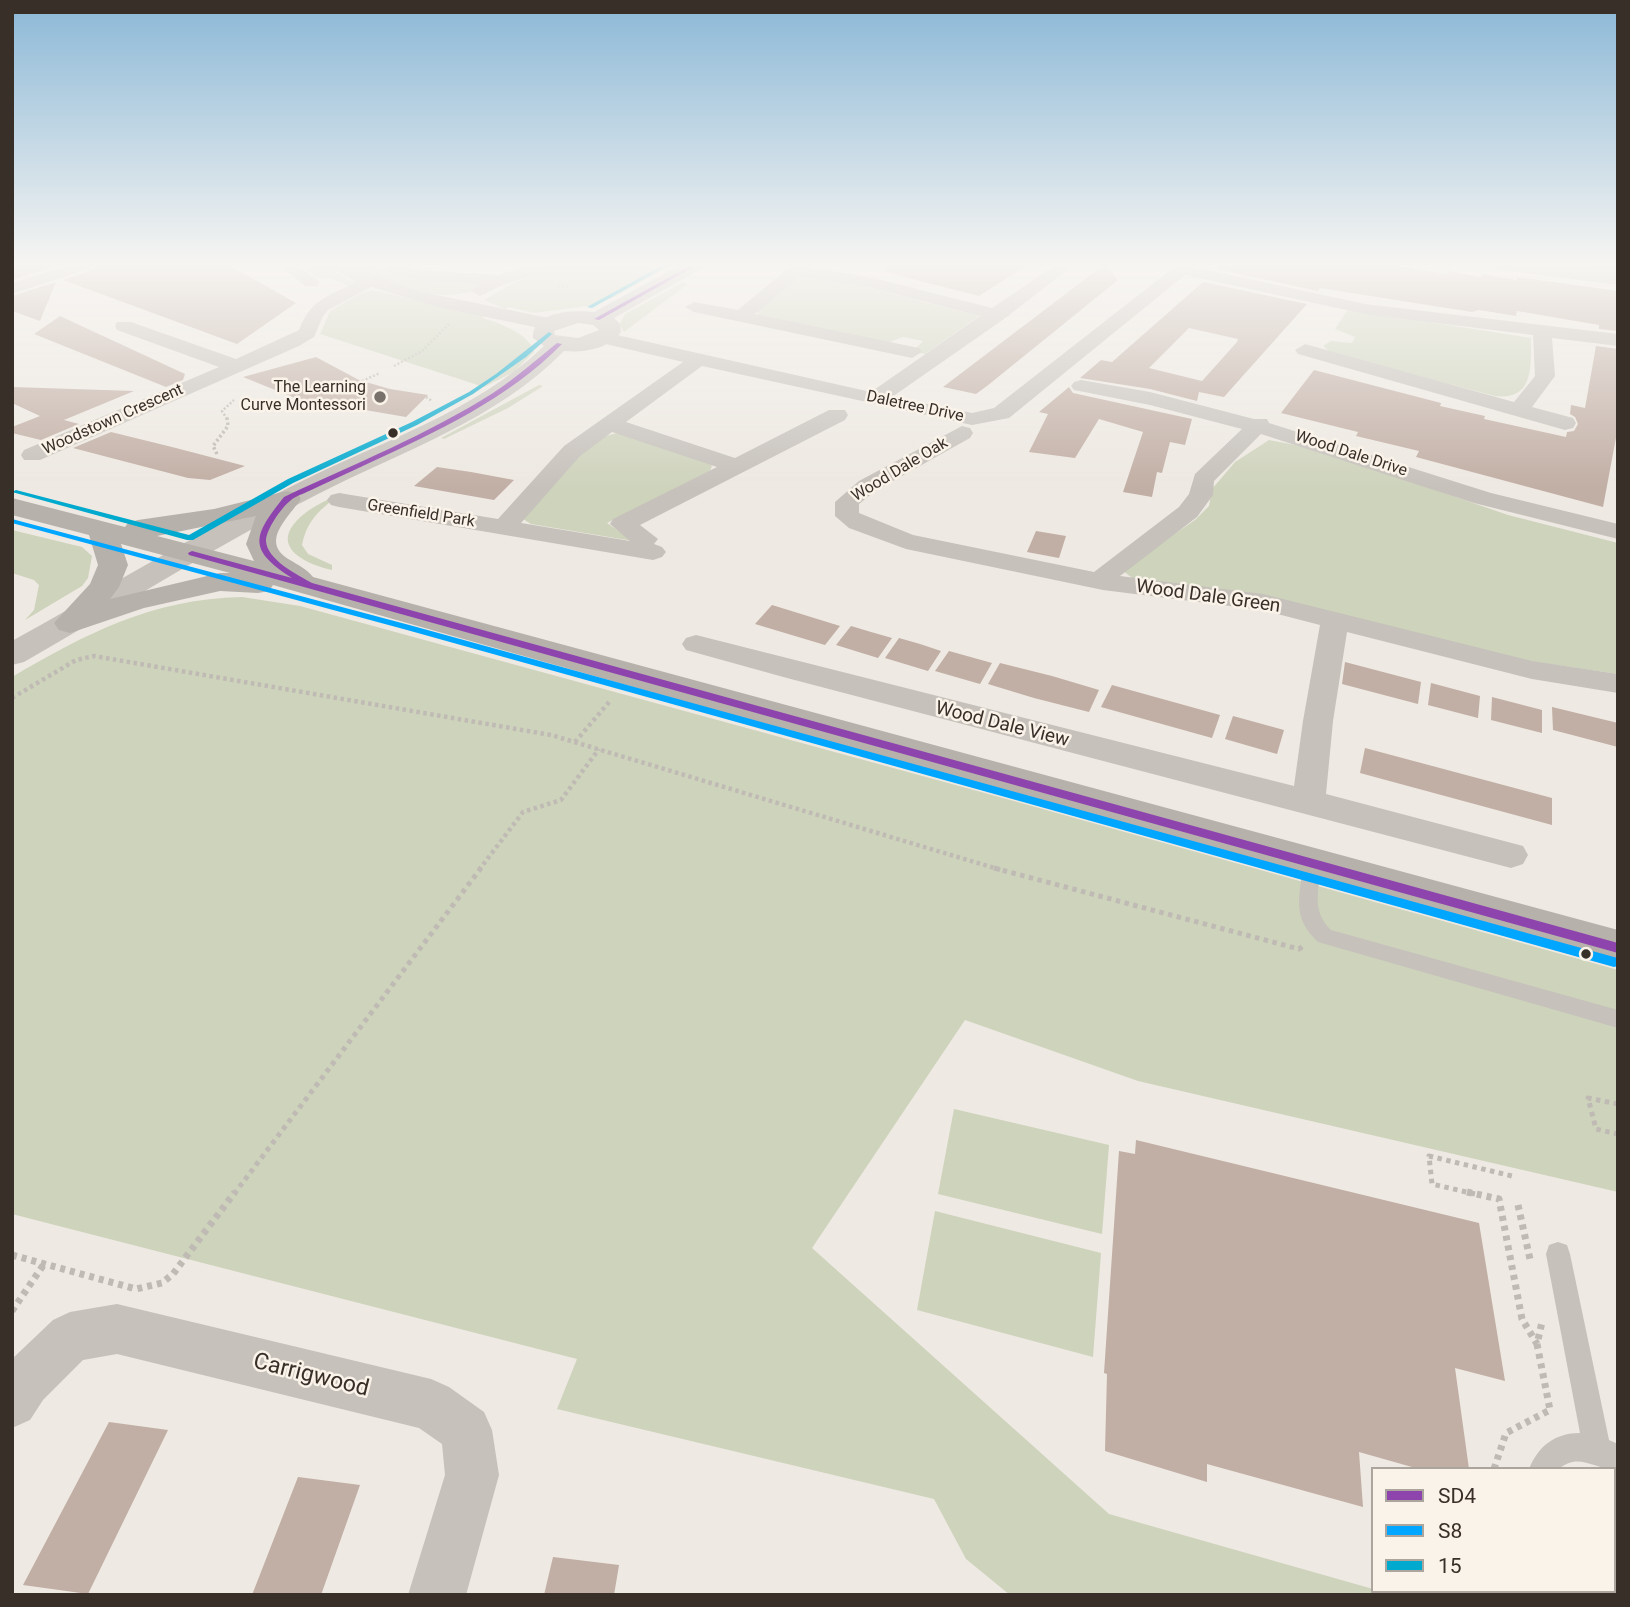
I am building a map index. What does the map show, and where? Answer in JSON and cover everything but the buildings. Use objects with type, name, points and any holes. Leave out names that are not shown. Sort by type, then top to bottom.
[{"type":"main road","points":[[101,529],[128,530],[187,524],[233,516],[287,499]]},
{"type":"main road","points":[[287,499],[268,520],[261,544],[268,560],[309,585]]},
{"type":"main road","points":[[12,506],[309,585],[1618,948]]},
{"type":"main road","points":[[70,623],[104,587],[113,565],[101,529]]},
{"type":"main road","points":[[70,623],[135,601],[220,582],[309,585]]},
{"type":"street","points":[[160,339],[236,366]]},
{"type":"street","name":"Woodstown Crescent","points":[[32,455],[297,339]]},
{"type":"street","points":[[12,655],[287,499],[482,403],[529,372],[551,339]]},
{"type":"street","points":[[567,339],[581,344],[587,339]]},
{"type":"street","name":"Daletree Drive","points":[[636,339],[699,359],[962,418],[994,416],[1092,339]]},
{"type":"street","points":[[848,339],[912,352]]},
{"type":"street","points":[[875,399],[962,339]]},
{"type":"street","points":[[1289,365],[1316,339]]},
{"type":"street","points":[[1520,409],[1545,376],[1543,339]]},
{"type":"street","points":[[1305,350],[1565,423]]},
{"type":"street","points":[[504,527],[572,451],[699,359]]},
{"type":"street","name":"Wood Dale Drive","points":[[1081,386],[1132,393],[1258,424],[1493,502],[1618,532]]},
{"type":"street","name":"Greenfield Park","points":[[339,500],[504,527],[649,546],[622,524],[837,415]]},
{"type":"street","points":[[610,424],[738,466]]},
{"type":"street","points":[[1102,582],[1105,574],[1188,512],[1201,495],[1203,479],[1258,424]]},
{"type":"street","name":"Wood Dale Oak","points":[[846,511],[847,502],[867,486],[962,433]]},
{"type":"street","name":"Wood Dale Green","points":[[846,511],[847,516],[858,523],[906,541],[1102,582],[1263,602],[1532,670],[1618,684]]},
{"type":"street","points":[[1309,801],[1318,721],[1335,621]]},
{"type":"street","name":"Wood Dale View","points":[[696,644],[960,715],[1309,801],[1511,855]]},
{"type":"street","name":"Carrigwood","points":[[12,1402],[24,1381],[71,1337],[117,1329],[430,1405],[466,1430],[472,1475],[437,1595]]},
{"type":"lane","points":[[1312,864],[1308,912],[1312,924],[1322,933],[1345,943],[1618,1019]]},
{"type":"lane","points":[[1558,1254],[1575,1342],[1607,1453]]},
{"type":"lane","points":[[1545,1467],[1554,1455],[1570,1447],[1589,1445],[1607,1453]]},
{"type":"path","points":[[394,366],[422,351],[432,339]]},
{"type":"path","points":[[362,381],[380,373]]},
{"type":"path","points":[[426,397],[432,401]]},
{"type":"path","points":[[217,454],[213,446],[229,426],[227,415],[222,411],[234,400]]},
{"type":"path","points":[[12,698],[76,660],[94,656],[524,729],[599,748],[964,860],[1299,948],[1322,933]]},
{"type":"path","points":[[575,742],[610,701]]},
{"type":"path","points":[[12,1255],[136,1289],[162,1283],[173,1274],[523,812],[561,800],[599,748]]},
{"type":"path","points":[[1618,1104],[1588,1098],[1596,1129],[1618,1134]]},
{"type":"path","points":[[1495,1467],[1506,1433],[1550,1410],[1537,1344],[1522,1320],[1499,1199],[1432,1184],[1429,1156],[1512,1176]]},
{"type":"path","points":[[1518,1205],[1530,1262]]},
{"type":"path","points":[[12,1311],[44,1264]]},
{"type":"path","points":[[1537,1344],[1543,1324],[1540,1312]]},
{"type":"green space","points":[[335,339],[527,340],[534,352],[514,372],[484,387]]},
{"type":"green space","points":[[868,339],[898,339],[887,343]]},
{"type":"green space","points":[[913,339],[946,339],[925,354],[913,351],[923,341]]},
{"type":"green space","points":[[1354,339],[1531,339],[1530,370],[1524,387],[1517,393],[1495,396],[1331,353],[1323,346],[1331,341],[1352,343]]},
{"type":"green space","points":[[539,385],[543,386],[508,408],[444,439],[441,438]]},
{"type":"green space","points":[[620,433],[706,461],[712,466],[710,471],[607,523],[633,541],[531,524],[520,517],[578,453],[606,436]]},
{"type":"green space","points":[[1269,440],[1316,449],[1508,515],[1618,543],[1618,674],[1522,660],[1136,581],[1122,570],[1195,520],[1209,506],[1212,489],[1235,462]]},
{"type":"green space","points":[[342,492],[312,521],[302,545],[308,554],[332,565],[332,570],[309,563],[300,557],[288,543],[288,534],[304,514]]},
{"type":"green space","points":[[12,530],[82,547],[92,556],[88,578],[82,586],[25,620],[34,610],[39,585],[34,580],[12,573]]},
{"type":"green space","points":[[242,597],[300,606],[1014,801],[1618,970],[1618,1192],[1138,1081],[965,1020],[812,1248],[1109,1514],[1371,1588],[1371,1593],[1393,1595],[1010,1595],[966,1559],[934,1499],[557,1409],[577,1359],[12,1214],[12,677],[67,646],[121,621],[179,604]]},
{"type":"green space","points":[[954,1109],[1109,1145],[1102,1234],[938,1194]]},
{"type":"green space","points":[[935,1211],[1101,1253],[1093,1357],[917,1310]]},
{"type":"transit line","name":"15","points":[[16,492],[190,538],[291,481],[443,409],[498,376],[543,339]]},
{"type":"transit line","name":"SD4","points":[[559,344],[529,370],[464,413],[287,499],[265,529],[262,540],[264,550],[280,566],[309,585],[1618,948]]},
{"type":"transit line","name":"S8","points":[[12,521],[410,628],[1614,962]]},
{"type":"transit line","name":"SD4","points":[[192,553],[319,588]]},
{"type":"place","name":"The Learning Curve Montessori","points":[[380,397]]}]
